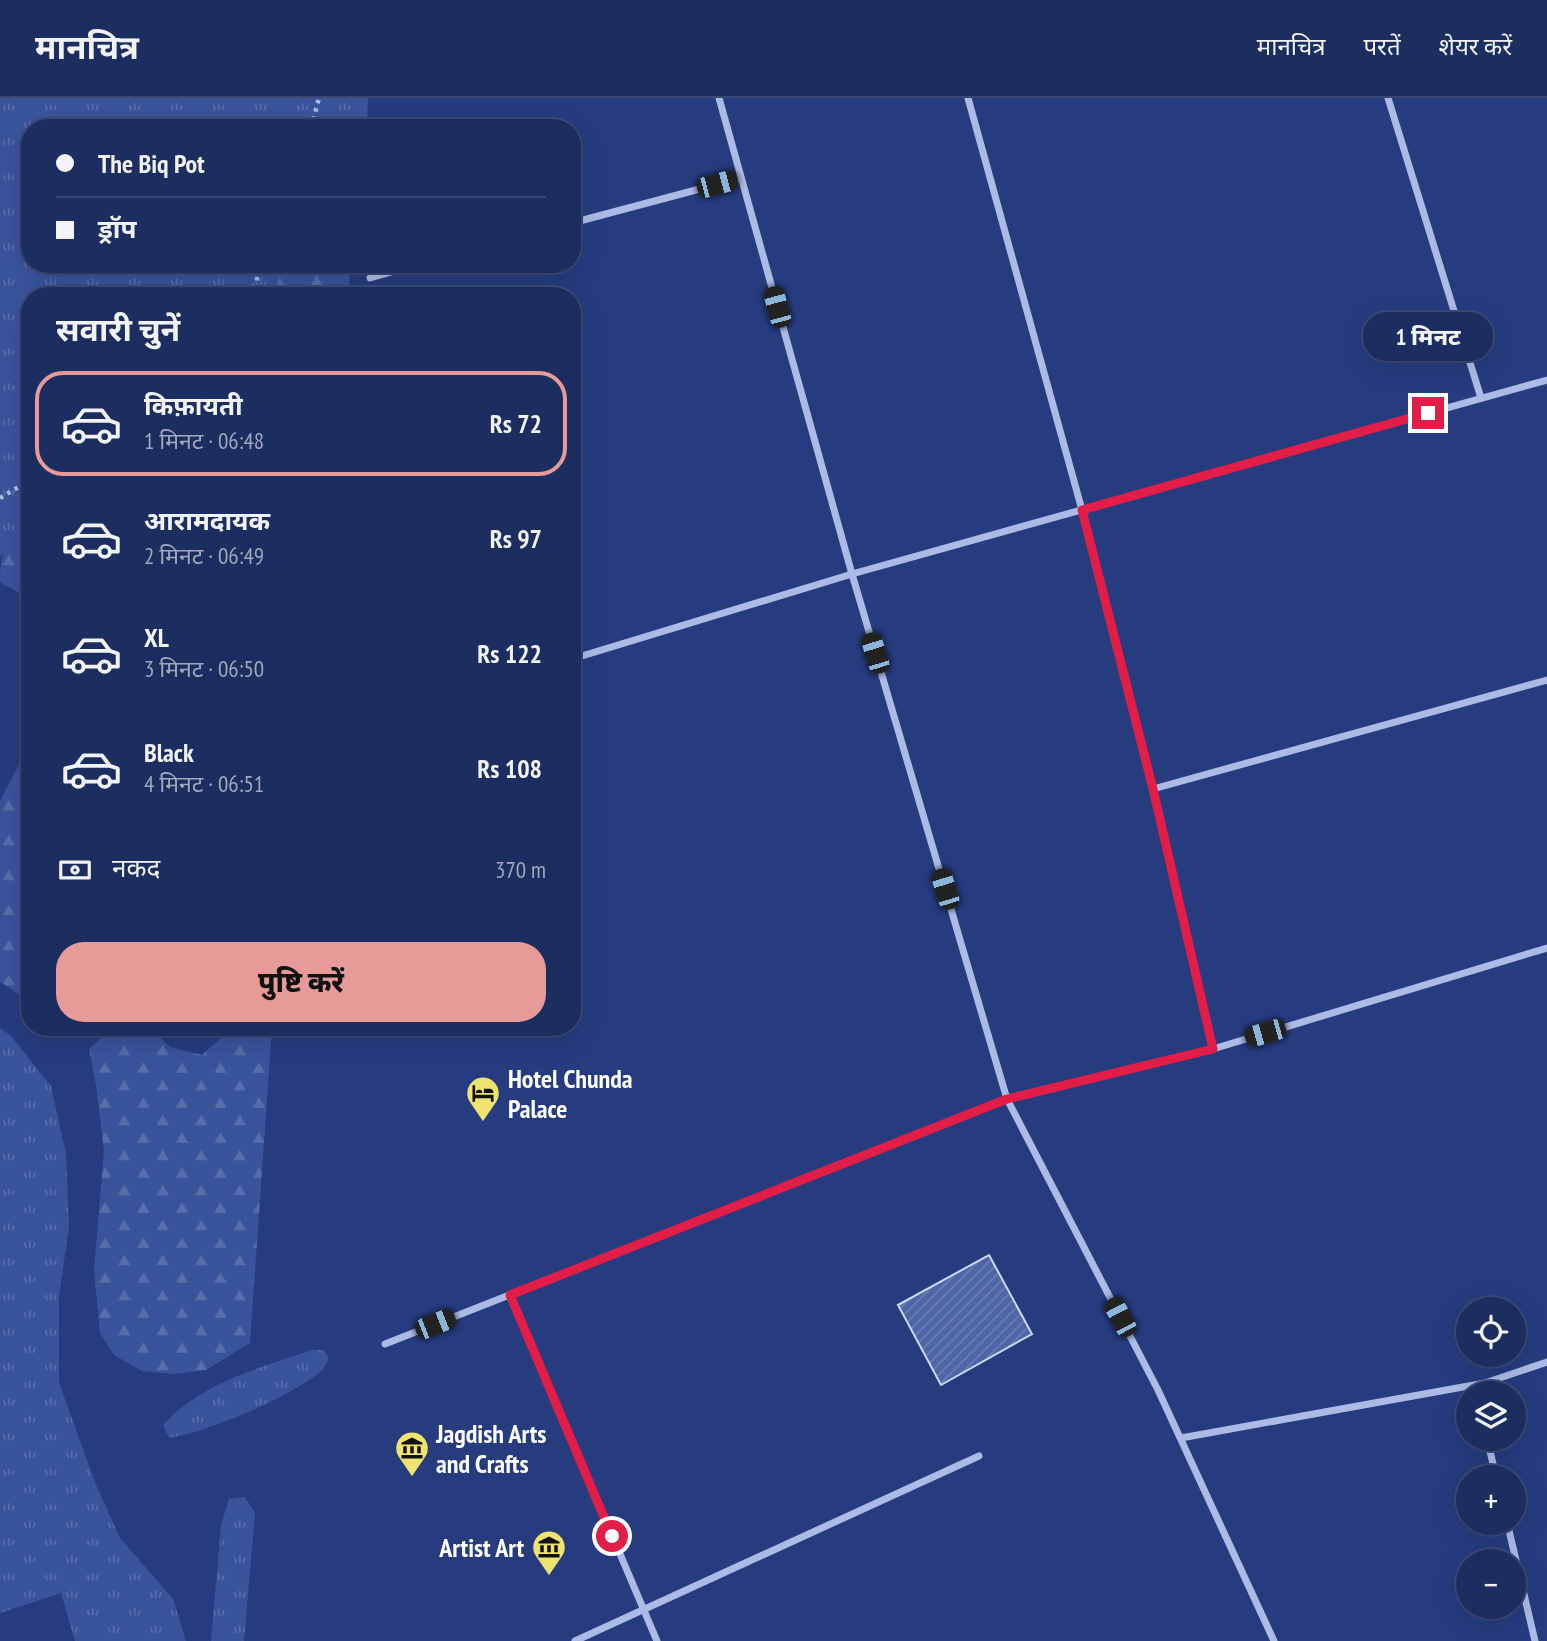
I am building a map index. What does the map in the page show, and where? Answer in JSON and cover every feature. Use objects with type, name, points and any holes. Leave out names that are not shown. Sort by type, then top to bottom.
[{"type":"street","points":[[719,98],[852,574],[1007,1099],[1158,1390],[1274,1641]]},
{"type":"street","points":[[968,98],[1082,510],[1153,789],[1213,1049]]},
{"type":"street","points":[[1388,98],[1481,398]]},
{"type":"street","points":[[581,221],[741,178]]},
{"type":"street","points":[[370,278],[388,273]]},
{"type":"street","points":[[581,656],[852,574],[1547,380]]},
{"type":"street","points":[[1153,789],[1547,680]]},
{"type":"street","points":[[385,1344],[1007,1099],[1213,1049],[1547,948]]},
{"type":"street","points":[[510,1295],[657,1641]]},
{"type":"street","points":[[1496,1381],[1547,1362]]},
{"type":"street","points":[[1181,1438],[1456,1392]]},
{"type":"street","points":[[575,1641],[979,1456]]},
{"type":"street","points":[[1510,1535],[1535,1641]]},
{"type":"path","points":[[313,119],[318,98]]},
{"type":"path","points":[[0,498],[21,485]]},
{"type":"green space","points":[[0,98],[368,98],[367,119],[21,119],[21,273],[281,273],[276,287],[21,287],[21,531],[0,557]]},
{"type":"green space","points":[[281,273],[350,273],[349,287],[276,287]]},
{"type":"green space","points":[[21,532],[21,594],[0,582],[3,555],[14,537]]},
{"type":"green space","points":[[21,761],[21,995],[0,982],[0,801]]},
{"type":"green space","points":[[0,1028],[11,1036],[51,1086],[66,1154],[69,1226],[59,1297],[59,1383],[96,1485],[120,1538],[173,1599],[186,1641],[75,1641],[61,1593],[0,1613]]},
{"type":"green space","points":[[103,1036],[158,1036],[170,1047],[202,1055],[223,1036],[271,1036],[250,1343],[206,1370],[174,1374],[142,1371],[114,1355],[100,1333],[94,1270],[104,1151],[89,1049]]},
{"type":"green space","points":[[312,1350],[323,1350],[329,1358],[322,1370],[306,1382],[226,1421],[169,1438],[163,1425],[195,1398],[232,1378]]},
{"type":"green space","points":[[245,1497],[255,1513],[244,1641],[211,1641],[221,1525],[229,1499]]},
{"type":"building","points":[[989,1255],[1032,1334],[941,1385],[898,1305]]},
{"type":"place","name":"Hotel Chunda Palace","points":[[483,1123]]},
{"type":"place","name":"Jagdish Arts and Crafts","points":[[412,1478]]},
{"type":"place","name":"Artist Art","points":[[549,1577]]},
{"type":"route","points":[[612,1536],[510,1295],[1007,1099],[1213,1049],[1153,789],[1082,510],[1428,413]]}]
